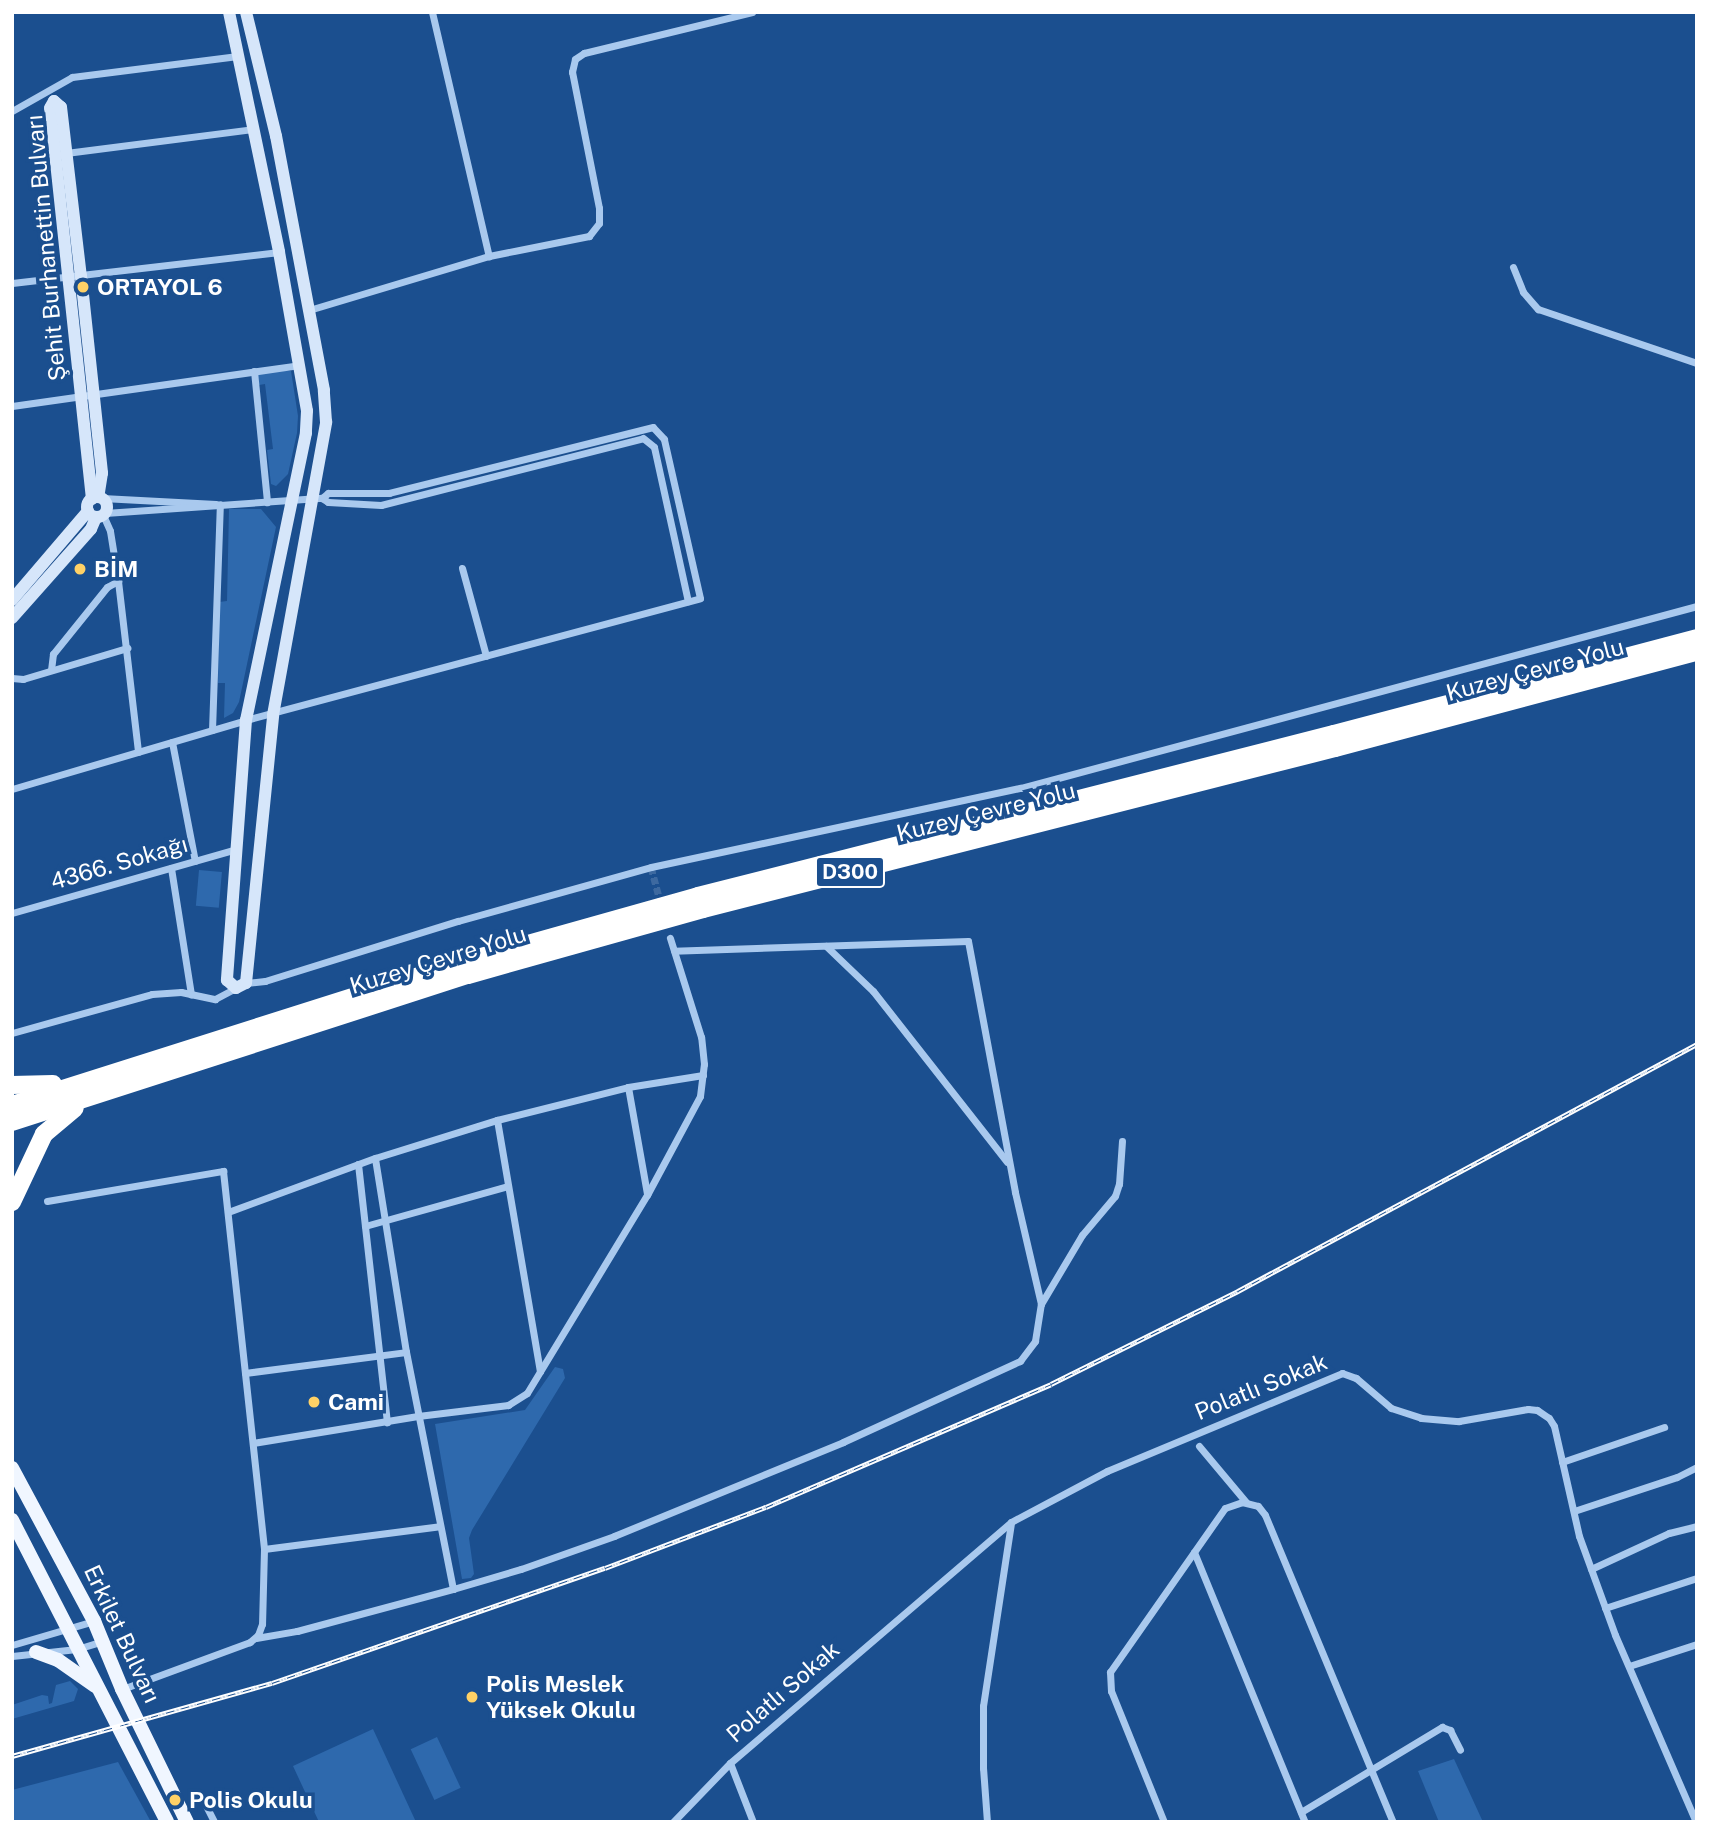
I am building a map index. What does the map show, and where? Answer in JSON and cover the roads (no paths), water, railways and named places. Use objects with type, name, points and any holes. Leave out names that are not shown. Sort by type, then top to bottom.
[{"type":"highway","name":"Kuzey Çevre Yolu","points":[[12,1105],[467,961],[698,896],[1334,734],[1697,638]]},
{"type":"highway","name":"Kuzey Çevre Yolu","points":[[12,1122],[468,975],[703,909],[1335,748],[1697,652]]},
{"type":"highway","points":[[12,1085],[34,1087],[111,1073]]},
{"type":"highway","points":[[12,1202],[44,1134],[57,1121],[92,1097]]},
{"type":"main road","name":"Erkilet Bulvarı","points":[[12,1468],[94,1621],[122,1689],[187,1822]]},
{"type":"main road","name":"Erkilet Bulvarı","points":[[12,1520],[167,1822]]},
{"type":"main road","points":[[36,1652],[58,1660],[97,1687]]},
{"type":"street","points":[[229,12],[279,252],[307,411],[306,433],[246,720],[226,981],[241,986]]},
{"type":"street","points":[[241,986],[273,715],[317,499],[326,432],[326,412],[309,310],[276,136],[246,12]]},
{"type":"street","points":[[432,12],[489,256]]},
{"type":"street","points":[[309,310],[489,256],[589,236],[597,227],[599,208],[572,72],[578,57],[752,12]]},
{"type":"street","points":[[12,111],[72,77],[238,57]]},
{"type":"street","points":[[50,88],[54,101]]},
{"type":"street","name":"Şehit Burhanettin Bulvarı","points":[[75,277],[50,108],[54,101],[61,107],[87,394],[102,474],[98,507]]},
{"type":"street","points":[[66,153],[254,129]]},
{"type":"street","points":[[12,283],[279,252]]},
{"type":"street","points":[[1513,267],[1523,292],[1538,309],[1697,363]]},
{"type":"street","points":[[12,406],[299,365]]},
{"type":"street","points":[[254,371],[267,502]]},
{"type":"street","points":[[12,789],[246,720],[273,715],[700,598],[664,439],[656,429],[644,427],[389,493],[328,493],[317,499]]},
{"type":"street","points":[[656,429],[650,440],[688,601]]},
{"type":"street","points":[[12,600],[98,507],[317,499],[352,504],[390,503],[639,438],[650,440]]},
{"type":"street","points":[[98,507],[204,508],[220,504]]},
{"type":"street","points":[[212,730],[220,504]]},
{"type":"street","points":[[98,507],[110,530],[127,648],[138,752]]},
{"type":"street","points":[[12,618],[91,529],[98,507]]},
{"type":"street","points":[[462,568],[486,656]]},
{"type":"street","points":[[51,670],[54,654],[107,587],[118,581]]},
{"type":"street","points":[[12,1033],[152,994],[191,994],[215,999],[241,986],[651,867],[1009,791],[1697,606]]},
{"type":"street","points":[[12,678],[51,670],[127,648]]},
{"type":"street","points":[[172,742],[195,861]]},
{"type":"street","name":"4366. Sokağı","points":[[12,913],[237,849]]},
{"type":"street","points":[[171,868],[191,994]]},
{"type":"street","points":[[253,1443],[418,1416],[513,1404],[527,1393],[647,1195],[696,1108],[703,1075],[701,1037],[670,938]]},
{"type":"street","points":[[674,951],[968,942],[1009,1164],[1041,1304]]},
{"type":"street","points":[[825,945],[873,991],[1009,1164]]},
{"type":"street","points":[[228,1212],[374,1158],[497,1121],[628,1087],[703,1075]]},
{"type":"street","points":[[628,1087],[647,1195]]},
{"type":"street","points":[[497,1121],[540,1371]]},
{"type":"street","points":[[122,1689],[256,1638],[297,1631],[549,1560],[854,1437],[1025,1357],[1033,1347],[1041,1304],[1082,1235],[1115,1196],[1119,1184],[1122,1141]]},
{"type":"street","points":[[374,1158],[406,1352],[453,1589]]},
{"type":"street","points":[[358,1164],[387,1422]]},
{"type":"street","points":[[47,1201],[223,1171],[264,1549],[262,1624],[256,1638]]},
{"type":"street","points":[[365,1226],[509,1186]]},
{"type":"street","points":[[245,1373],[406,1352]]},
{"type":"street","name":"Polatlı Sokak","points":[[673,1822],[730,1763],[1011,1522],[1107,1471],[1342,1374],[1356,1378],[1391,1408],[1421,1418],[1459,1420],[1537,1410],[1552,1422],[1574,1511],[1605,1608],[1696,1822]]},
{"type":"street","points":[[1562,1462],[1664,1427]]},
{"type":"street","points":[[1199,1446],[1246,1502],[1258,1506],[1265,1516],[1393,1822]]},
{"type":"street","points":[[1574,1511],[1677,1477],[1697,1467]]},
{"type":"street","points":[[1164,1822],[1111,1691],[1109,1678],[1125,1648],[1225,1508],[1246,1502]]},
{"type":"street","points":[[987,1822],[983,1768],[983,1706],[1011,1522]]},
{"type":"street","points":[[264,1549],[440,1526]]},
{"type":"street","points":[[1591,1569],[1669,1533],[1697,1526]]},
{"type":"street","points":[[1194,1552],[1305,1822]]},
{"type":"street","points":[[1605,1608],[1697,1578]]},
{"type":"street","points":[[12,1645],[94,1621]]},
{"type":"street","points":[[12,1656],[77,1649],[103,1642]]},
{"type":"street","points":[[1629,1666],[1697,1644]]},
{"type":"street","points":[[1301,1812],[1442,1727],[1451,1732],[1460,1750]]},
{"type":"street","points":[[730,1763],[753,1822]]},
{"type":"street","points":[[200,1794],[214,1822]]},
{"type":"tunnel","points":[[651,867],[661,904]]},
{"type":"railway","points":[[12,1756],[272,1683],[605,1568],[766,1507],[1051,1384],[1238,1291],[1697,1044]]},
{"type":"place","name":"ORTAYOL 6","points":[[83,287]]},
{"type":"place","name":"BİM","points":[[80,569]]},
{"type":"place","name":"Cami","points":[[314,1402]]},
{"type":"place","name":"Polis Meslek Yüksek Okulu","points":[[472,1697]]},
{"type":"place","name":"Polis Okulu","points":[[175,1800]]}]
